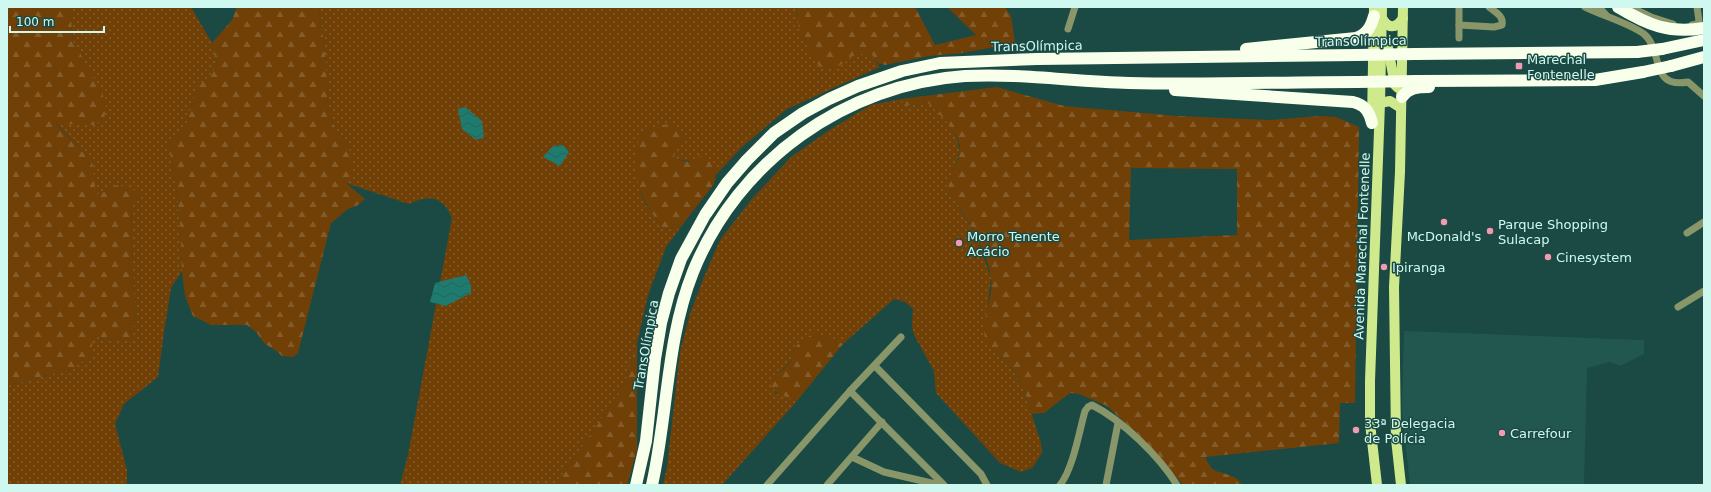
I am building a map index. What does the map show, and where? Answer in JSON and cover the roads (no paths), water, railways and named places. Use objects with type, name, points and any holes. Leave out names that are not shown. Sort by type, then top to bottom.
[{"type":"highway","points":[[1618,7],[1657,26],[1670,30],[1690,31],[1704,28]]},
{"type":"highway","points":[[1195,56],[1257,47],[1356,38],[1362,36],[1370,28],[1379,15]]},
{"type":"highway","name":"TransOlímpica","points":[[636,485],[646,441],[655,359],[661,323],[669,293],[681,259],[705,215],[727,183],[774,133],[828,99],[858,86],[902,71],[930,65],[964,61],[1135,59],[1195,56],[1637,52],[1662,49],[1704,40]]},
{"type":"highway","name":"TransOlímpica","points":[[652,485],[659,452],[674,336],[682,303],[693,271],[715,227],[756,173],[779,152],[834,114],[867,98],[904,86],[932,80],[966,76],[1002,76],[1149,84],[1357,82],[1407,92],[1555,80],[1595,80],[1672,66],[1704,57]]},
{"type":"highway","points":[[1149,84],[1164,88],[1187,91],[1353,102],[1366,108],[1372,123]]},
{"type":"main road","points":[[1401,485],[1396,439],[1394,287],[1400,176],[1407,92],[1403,7]]},
{"type":"main road","points":[[1379,15],[1387,26],[1390,27],[1397,26],[1403,18]]},
{"type":"main road","points":[[1379,15],[1386,39],[1395,85],[1407,92]]},
{"type":"main road","points":[[1378,161],[1374,149],[1372,123],[1379,15]]},
{"type":"main road","name":"Avenida Marechal Fontenelle","points":[[1377,485],[1370,429],[1370,395],[1380,103],[1379,15]]},
{"type":"main road","points":[[1380,103],[1390,101],[1407,92]]},
{"type":"street","points":[[1068,29],[1075,7]]},
{"type":"street","points":[[1459,7],[1459,38]]},
{"type":"street","points":[[1459,25],[1494,27],[1502,25],[1502,19],[1500,16],[1489,7]]},
{"type":"street","points":[[1585,7],[1640,32],[1648,39],[1653,47],[1659,70],[1667,79],[1674,83],[1688,82],[1704,96]]},
{"type":"street","points":[[1599,7],[1609,17]]},
{"type":"street","points":[[1630,7],[1651,17],[1676,24],[1695,25],[1699,21],[1697,7]]},
{"type":"street","points":[[1687,233],[1704,222]]},
{"type":"street","points":[[1678,307],[1704,291]]},
{"type":"street","points":[[767,485],[901,337]]},
{"type":"street","points":[[875,366],[981,474],[987,485]]},
{"type":"street","points":[[850,392],[944,485]]},
{"type":"street","points":[[1060,485],[1066,477],[1088,406],[1094,406],[1128,430],[1167,470],[1177,485]]},
{"type":"street","points":[[827,485],[882,422]]},
{"type":"street","points":[[1106,485],[1118,423]]},
{"type":"street","points":[[852,457],[884,472],[940,485]]},
{"type":"water","points":[[465,107],[482,121],[484,137],[476,140],[462,129],[458,109]]},
{"type":"water","points":[[563,145],[569,152],[560,166],[543,157],[553,146]]},
{"type":"water","points":[[466,275],[471,285],[471,293],[446,306],[430,302],[435,283]]},
{"type":"place","name":"Marechal Fontenelle","points":[[1519,66]]},
{"type":"place","name":"McDonald's","points":[[1444,222]]},
{"type":"place","name":"Parque Shopping Sulacap","points":[[1490,231]]},
{"type":"place","name":"Morro Tenente Acácio","points":[[959,243]]},
{"type":"place","name":"Cinesystem","points":[[1548,257]]},
{"type":"place","name":"Ipiranga","points":[[1384,267]]},
{"type":"place","name":"33ª Delegacia de Polícia","points":[[1356,430]]},
{"type":"place","name":"Carrefour","points":[[1502,433]]}]
